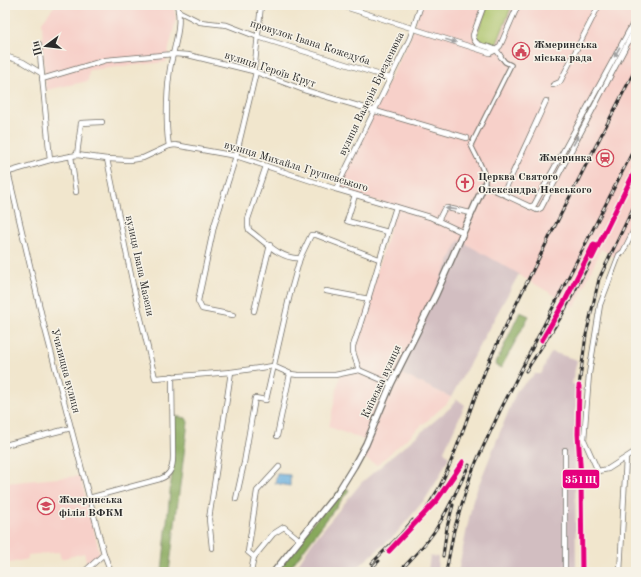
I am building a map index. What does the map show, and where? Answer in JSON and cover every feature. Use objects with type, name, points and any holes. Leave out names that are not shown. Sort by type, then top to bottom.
[{"type":"street","points":[[170,146],[167,134],[168,98],[171,64],[177,37],[177,5]]},
{"type":"street","points":[[233,315],[202,309],[198,301],[214,226],[236,156],[255,72],[261,5]]},
{"type":"street","points":[[339,5],[490,54],[500,46],[518,5]]},
{"type":"street","name":"вулиця Валерія Брезденюка","points":[[336,189],[410,38],[414,29],[420,5]]},
{"type":"street","points":[[484,5],[473,35],[474,40],[476,43],[496,50],[505,62],[511,65],[471,145],[485,176],[486,181],[484,185],[537,210],[541,208],[636,27]]},
{"type":"street","points":[[553,85],[560,82],[599,5]]},
{"type":"street","name":"провулок Івана Кожедуба","points":[[178,11],[200,22],[227,24],[258,37],[390,78]]},
{"type":"street","points":[[530,207],[534,205],[538,198],[636,18]]},
{"type":"street","points":[[39,44],[50,160]]},
{"type":"street","name":"вулиця Героїв Крут","points":[[42,80],[106,60],[174,54],[188,55],[255,72],[304,90],[467,138]]},
{"type":"street","points":[[5,56],[23,62],[41,73]]},
{"type":"street","points":[[503,194],[546,100]]},
{"type":"street","points":[[77,155],[81,123],[102,122]]},
{"type":"street","name":"вулиця Михайла Грушевського","points":[[6,173],[50,160],[77,155],[107,159],[130,160],[144,158],[170,146],[176,145],[236,156],[438,221],[462,232]]},
{"type":"street","points":[[71,156],[76,192]]},
{"type":"street","name":"вулиця Івана Мазепи","points":[[107,159],[155,378],[172,376]]},
{"type":"street","points":[[266,166],[248,219],[249,230],[281,254],[292,259],[300,258]]},
{"type":"street","name":"Училищна вулиця","points":[[6,173],[89,498],[104,554],[111,572]]},
{"type":"street","name":"Київська вулиця","points":[[274,572],[338,492],[366,444],[391,384],[436,294],[484,185]]},
{"type":"street","points":[[355,195],[347,221],[388,232]]},
{"type":"street","points":[[359,370],[353,352],[353,346],[369,299],[379,259],[396,207]]},
{"type":"street","points":[[438,221],[444,208],[471,213]]},
{"type":"street","points":[[634,233],[623,252],[619,255],[600,305],[590,368],[584,440],[598,471],[608,469],[636,451]]},
{"type":"street","points":[[236,499],[244,463],[254,398],[266,400],[290,294],[300,258],[311,235],[316,235],[379,259]]},
{"type":"street","points":[[254,311],[270,245]]},
{"type":"street","points":[[326,291],[369,299]]},
{"type":"street","points":[[89,498],[160,479],[171,472],[174,456],[172,376],[231,372],[273,366],[290,374],[330,376],[359,370],[391,384]]},
{"type":"street","points":[[212,548],[209,519],[231,372]]},
{"type":"street","points":[[277,436],[290,374]]},
{"type":"street","points":[[5,445],[71,428]]},
{"type":"street","points":[[565,450],[565,572]]},
{"type":"street","points":[[620,572],[626,458]]},
{"type":"street","points":[[254,557],[248,552],[257,491],[279,467]]},
{"type":"street","points":[[251,572],[254,557],[273,534],[284,527],[300,540]]},
{"type":"street","points":[[84,572],[104,554]]},
{"type":"shaded area","points":[[55,5],[173,5],[176,18],[166,62],[89,70],[88,81],[46,90],[42,22]]},
{"type":"shaded area","points":[[421,5],[636,5],[636,218],[616,258],[601,249],[575,307],[459,241],[397,372],[451,397],[447,403],[377,465],[360,456],[367,441],[329,427],[340,375],[359,370],[353,352],[396,207],[336,189],[410,38]]},
{"type":"shaded area","points":[[459,240],[519,274],[451,397],[397,372]]},
{"type":"shaded area","points":[[552,352],[577,360],[572,384],[577,385],[574,454],[576,572],[458,572],[473,499],[517,390],[535,374],[541,374]]},
{"type":"shaded area","points":[[457,399],[465,405],[444,451],[449,457],[426,498],[395,535],[352,572],[293,572],[311,544],[362,482],[450,408]]},
{"type":"shaded area","name":"Жмеринська філія ВФКМ","points":[[80,476],[100,554],[88,566],[84,553],[61,559],[59,552],[28,555],[28,559],[5,564],[5,483]]},
{"type":"shaded area","points":[[430,556],[438,557],[437,572],[421,572],[424,569],[428,571]]},
{"type":"green space","points":[[488,5],[503,5],[511,8],[496,46],[475,39]]},
{"type":"green space","points":[[520,312],[529,316],[501,368],[495,365]]},
{"type":"green space","points":[[173,416],[186,418],[188,422],[169,572],[162,572],[173,462]]},
{"type":"green space","points":[[343,486],[349,490],[287,572],[274,572]]},
{"type":"water","points":[[277,474],[290,475],[290,486],[275,483]]},
{"type":"railway","points":[[412,528],[439,488],[447,472],[478,388],[492,355],[544,247],[636,68]]},
{"type":"railway","points":[[446,572],[454,530],[471,474],[477,460],[500,411],[636,145]]},
{"type":"railway","points":[[579,386],[586,335],[599,279],[636,202]]},
{"type":"railway","points":[[526,371],[561,317],[592,258]]},
{"type":"railway","points":[[399,572],[422,548],[434,532],[448,508],[469,465]]},
{"type":"railway","points":[[443,556],[447,527],[453,505]]},
{"type":"railway","points":[[372,563],[413,520]]},
{"type":"railway","points":[[367,572],[379,561]]},
{"type":"transit line","name":"351Щ","points":[[592,258],[636,169]]},
{"type":"transit line","name":"351Щ","points":[[542,340],[566,299],[594,244]]},
{"type":"transit line","name":"351Щ","points":[[579,386],[578,434],[581,478],[582,572]]},
{"type":"transit line","name":"351Щ","points":[[389,551],[437,500],[463,462]]},
{"type":"place","name":"Жмеринська міська рада","points":[[521,51]]},
{"type":"place","name":"Жмеринка","points":[[605,158]]},
{"type":"place","name":"Церква Святого Олександра Невського","points":[[465,183]]},
{"type":"place","name":"Жмеринська філія ВФКМ","points":[[46,506]]}]
